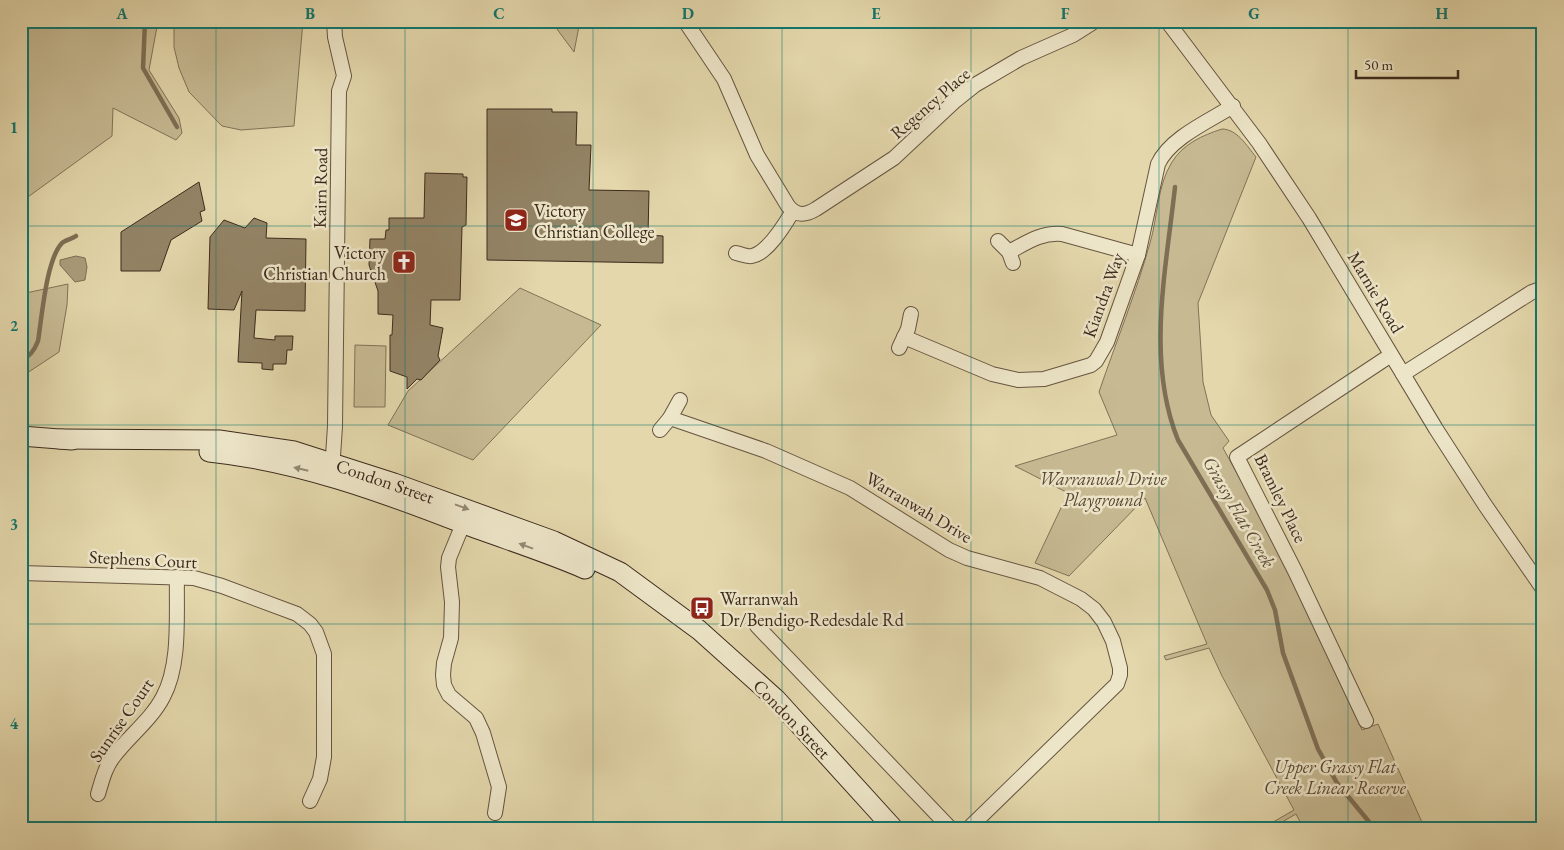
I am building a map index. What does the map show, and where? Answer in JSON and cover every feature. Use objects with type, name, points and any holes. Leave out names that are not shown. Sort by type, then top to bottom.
[{"type":"main road","name":"Condon Street","points":[[21,436],[221,453],[332,470],[394,483],[554,541],[620,572],[699,630],[776,699],[894,829]]},
{"type":"main road","name":"Condon Street","points":[[332,470],[463,524],[600,575],[682,618]]},
{"type":"street","name":"Kairn Road","points":[[332,470],[339,200],[339,91],[344,76],[335,37],[334,21]]},
{"type":"street","points":[[685,21],[724,79],[757,155],[785,202],[793,211],[780,231],[761,251],[751,257],[736,253]]},
{"type":"street","name":"Regency Place","points":[[793,211],[806,214],[816,209],[894,158],[955,101],[975,85],[1021,58],[1073,35],[1095,21]]},
{"type":"street","name":"Marnie Road","points":[[1167,21],[1233,106],[1309,218],[1391,355],[1476,491],[1543,589]]},
{"type":"street","name":"Kiandra Way","points":[[911,314],[902,343],[1006,379],[1034,381],[1091,365],[1102,353],[1138,255],[1155,177],[1163,154],[1180,138],[1233,106]]},
{"type":"street","points":[[998,241],[1011,257],[1034,239],[1052,233],[1062,234],[1138,255]]},
{"type":"street","points":[[1403,374],[1532,292],[1543,288]]},
{"type":"street","name":"Bramley Place","points":[[1366,721],[1295,571],[1237,457],[1391,355]]},
{"type":"street","points":[[660,430],[670,418],[680,400]]},
{"type":"street","name":"Warranwah Drive","points":[[670,418],[766,451],[850,488],[949,550],[967,558],[1040,578],[1081,598],[1094,609],[1104,622],[1126,676],[968,829]]},
{"type":"street","points":[[463,524],[449,558],[448,566],[452,602],[452,638],[444,663],[444,680],[449,695],[476,718],[483,733],[499,787],[495,813]]},
{"type":"street","name":"Stephens Court","points":[[21,573],[177,577],[205,581],[297,614],[310,624],[316,632],[324,654],[324,757],[320,779],[310,801]]},
{"type":"street","name":"Sunrise Court","points":[[98,794],[104,774],[114,756],[155,709],[167,689],[174,664],[177,577]]},
{"type":"street","points":[[757,626],[951,829]]},
{"type":"green space","points":[[21,21],[158,21],[149,70],[179,118],[182,133],[176,140],[113,108],[112,136],[21,202]]},
{"type":"green space","points":[[174,21],[303,21],[294,126],[241,130],[222,126],[189,92],[179,68],[174,47]]},
{"type":"green space","points":[[551,21],[580,21],[574,52]]},
{"type":"green space","name":"Upper Grassy Flat Creek Linear Reserve","points":[[1222,129],[1237,135],[1256,157],[1198,303],[1203,382],[1211,415],[1229,441],[1223,448],[1270,533],[1362,730],[1378,724],[1425,829],[1304,829],[1296,814],[1270,829],[1261,829],[1294,810],[1209,648],[1166,660],[1164,656],[1207,644],[1145,498],[1069,576],[1035,563],[1068,493],[1015,466],[1117,435],[1099,392],[1153,233],[1163,181],[1172,162],[1182,150],[1201,137]]},
{"type":"green space","points":[[68,284],[67,305],[59,352],[21,377],[21,294]]},
{"type":"green space","points":[[520,288],[601,325],[473,460],[388,425],[408,391]]},
{"type":"green space","points":[[355,345],[386,346],[385,407],[354,407]]},
{"type":"shaded area","points":[[76,256],[85,258],[87,267],[85,280],[75,282],[60,265],[60,260]]},
{"type":"building","points":[[487,109],[552,109],[552,112],[577,112],[576,145],[591,145],[589,190],[649,191],[648,235],[663,236],[663,263],[487,260]]},
{"type":"building","points":[[425,173],[463,174],[463,177],[467,177],[466,225],[462,227],[460,300],[431,300],[430,325],[443,328],[438,356],[440,360],[421,380],[417,379],[407,389],[407,377],[390,371],[390,335],[392,335],[393,315],[378,314],[378,291],[369,265],[370,239],[385,239],[386,230],[389,230],[389,218],[424,218]]},
{"type":"building","points":[[199,182],[205,210],[200,212],[202,221],[171,240],[160,271],[121,271],[121,232]]},
{"type":"building","points":[[254,218],[267,223],[266,238],[306,239],[305,311],[256,310],[254,338],[275,340],[275,336],[293,336],[292,350],[287,350],[286,364],[273,364],[273,370],[262,369],[262,363],[238,362],[242,291],[234,310],[208,309],[210,237],[224,220],[245,228]]},
{"type":"waterway","points":[[145,21],[143,68],[177,127]]},
{"type":"waterway","name":"Grassy Flat Creek","points":[[1175,187],[1161,315],[1163,379],[1168,410],[1178,440],[1267,590],[1275,610],[1283,653],[1318,749],[1337,783],[1375,829]]},
{"type":"waterway","points":[[21,361],[31,353],[38,341],[48,275],[52,262],[62,243],[76,236]]},
{"type":"place","name":"Victory Christian College","points":[[516,220]]},
{"type":"place","name":"Victory Christian Church","points":[[404,262]]},
{"type":"place","name":"Warranwah Dr/Bendigo-Redesdale Rd","points":[[702,608]]},
{"type":"park label","name":"Warranwah Drive Playground","points":[[1103,488]]}]
